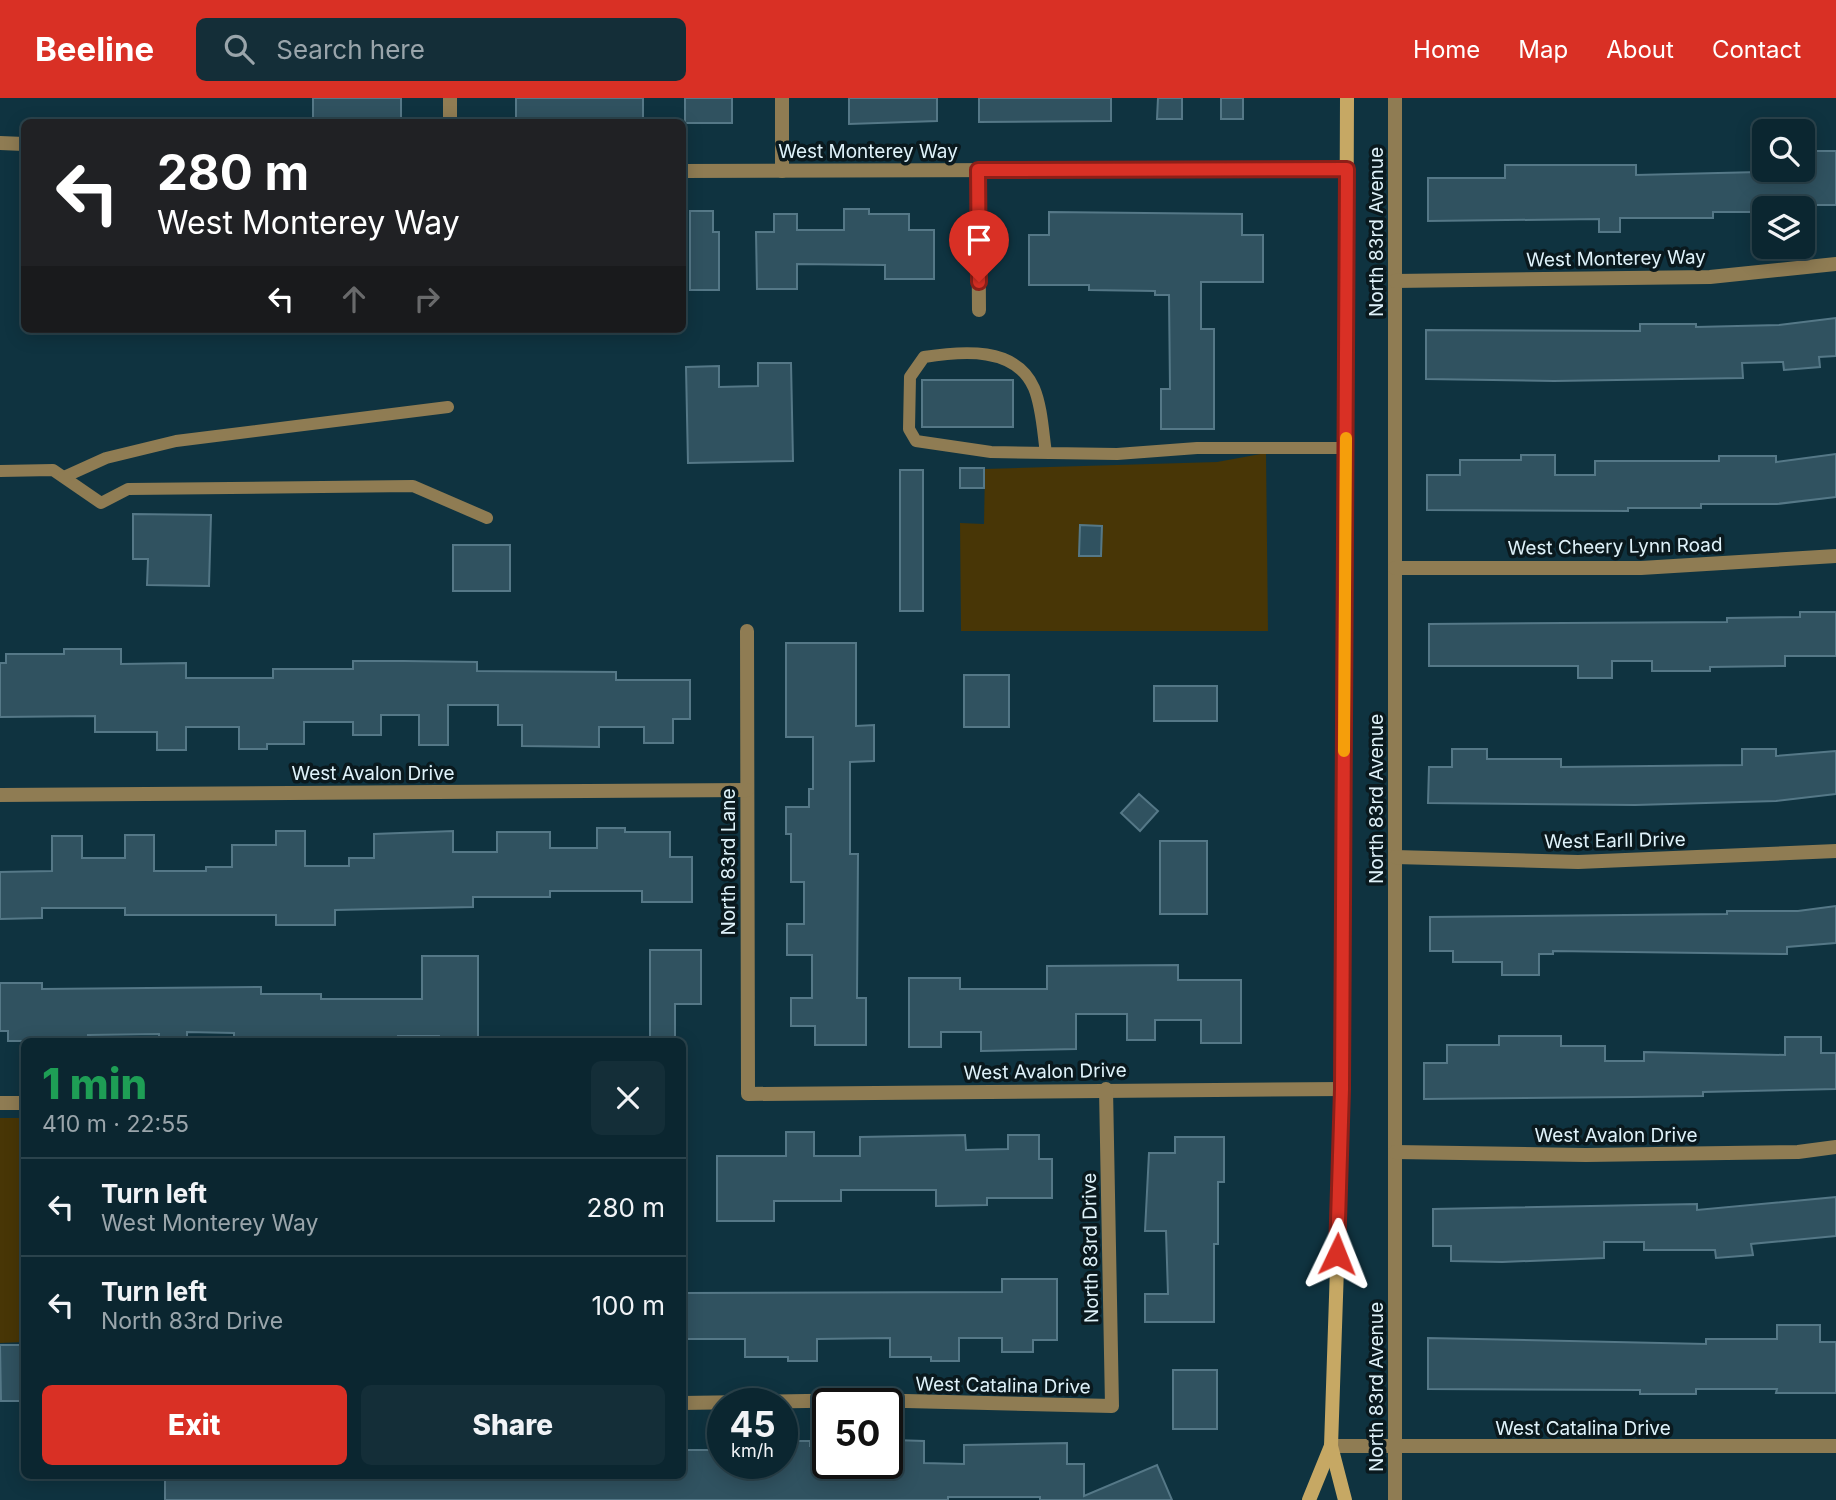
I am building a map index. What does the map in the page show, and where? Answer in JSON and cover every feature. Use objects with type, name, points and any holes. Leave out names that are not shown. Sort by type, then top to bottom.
[{"type":"main road","name":"North 83rd Avenue","points":[[1345,1500],[1331,1447],[1342,1089],[1347,98]]},
{"type":"main road","name":"North 83rd Avenue","points":[[1309,1500],[1331,1447]]},
{"type":"street","points":[[450,98],[450,119]]},
{"type":"street","points":[[782,98],[782,171]]},
{"type":"street","name":"North 83rd Avenue","points":[[1395,98],[1395,1500]]},
{"type":"street","points":[[0,143],[21,144]]},
{"type":"street","name":"West Monterey Way","points":[[686,172],[1347,169]]},
{"type":"street","points":[[978,170],[979,310]]},
{"type":"street","name":"West Monterey Way","points":[[1395,281],[1710,277],[1836,264]]},
{"type":"street","name":"West Cheery Lynn Road","points":[[1395,568],[1642,568],[1836,556]]},
{"type":"street","name":"North 83rd Lane","points":[[747,631],[748,1094]]},
{"type":"street","name":"West Avalon Drive","points":[[0,795],[747,790]]},
{"type":"street","name":"West Earll Drive","points":[[1395,857],[1578,862],[1836,851]]},
{"type":"street","name":"North 83rd Drive","points":[[1106,1089],[1112,1406]]},
{"type":"street","name":"West Avalon Drive","points":[[748,1094],[1342,1089]]},
{"type":"street","points":[[0,1103],[21,1103]]},
{"type":"street","name":"West Avalon Drive","points":[[1395,1152],[1586,1155],[1798,1152],[1836,1147]]},
{"type":"street","name":"West Catalina Drive","points":[[686,1403],[865,1401],[1112,1406]]},
{"type":"street","name":"West Catalina Drive","points":[[1331,1447],[1836,1446]]},
{"type":"lane","points":[[1046,453],[1035,389],[1020,367],[1004,357],[947,353],[923,357],[910,377],[909,429],[916,441],[991,452],[1046,453],[1346,448]]},
{"type":"lane","points":[[64,477],[106,458],[176,441],[448,407]]},
{"type":"lane","points":[[0,471],[53,470],[101,503],[128,489],[413,486],[487,518]]},
{"type":"shaded area","points":[[1266,453],[1268,631],[961,631],[960,523],[984,524],[985,469],[1217,462]]},
{"type":"shaded area","points":[[0,1118],[21,1118],[21,1342],[0,1343]]},
{"type":"building","points":[[313,98],[401,98],[401,119],[313,119]]},
{"type":"building","points":[[516,98],[643,98],[643,119],[516,119]]},
{"type":"building","points":[[685,98],[732,98],[732,123],[686,123]]},
{"type":"building","points":[[849,98],[937,98],[937,121],[849,124]]},
{"type":"building","points":[[979,98],[1111,98],[1111,121],[979,122]]},
{"type":"building","points":[[1158,98],[1182,98],[1182,119],[1157,119]]},
{"type":"building","points":[[1221,98],[1243,98],[1243,119],[1221,119]]},
{"type":"building","points":[[1815,151],[1836,151],[1836,205],[1815,205],[1815,196],[1752,196],[1752,212],[1713,212],[1713,218],[1620,218],[1620,232],[1599,232],[1599,219],[1428,221],[1428,178],[1505,178],[1505,165],[1636,165],[1636,175],[1752,172],[1752,182],[1815,182]]},
{"type":"building","points":[[844,209],[869,209],[869,214],[909,214],[909,230],[934,230],[934,279],[885,279],[885,265],[797,264],[797,289],[757,289],[756,232],[774,232],[774,214],[797,214],[797,230],[844,230]]},
{"type":"building","points":[[690,211],[713,211],[713,232],[719,232],[719,290],[690,290]]},
{"type":"building","points":[[1049,212],[1242,214],[1242,235],[1263,235],[1263,282],[1201,282],[1201,329],[1214,329],[1214,429],[1161,429],[1161,389],[1170,389],[1169,295],[1155,295],[1155,291],[1089,290],[1089,285],[1029,285],[1029,235],[1049,235]]},
{"type":"building","points":[[1836,318],[1836,356],[1819,357],[1820,367],[1784,370],[1783,362],[1742,363],[1743,378],[1554,381],[1426,379],[1426,330],[1640,331],[1640,324],[1696,324],[1696,327],[1779,325]]},
{"type":"building","points":[[758,363],[791,363],[793,461],[688,463],[686,367],[719,366],[719,387],[758,386]]},
{"type":"building","points":[[922,380],[1013,380],[1013,427],[922,427]]},
{"type":"building","points":[[1836,454],[1836,497],[1777,504],[1701,504],[1701,508],[1628,508],[1628,511],[1427,510],[1427,475],[1460,475],[1460,460],[1521,460],[1521,455],[1555,455],[1555,475],[1595,475],[1595,461],[1719,461],[1719,456],[1776,456],[1776,462]]},
{"type":"building","points":[[960,468],[984,468],[984,488],[960,488]]},
{"type":"building","points":[[900,470],[923,470],[923,611],[900,611]]},
{"type":"building","points":[[133,514],[211,515],[209,586],[147,585],[148,559],[133,559]]},
{"type":"building","points":[[1080,525],[1102,526],[1101,556],[1079,556]]},
{"type":"building","points":[[453,545],[510,545],[510,591],[453,591]]},
{"type":"building","points":[[1800,612],[1836,612],[1836,656],[1785,656],[1785,666],[1710,667],[1710,671],[1652,671],[1652,661],[1612,661],[1612,678],[1578,678],[1578,666],[1429,666],[1429,624],[1727,622],[1727,618],[1800,617]]},
{"type":"building","points":[[786,643],[856,643],[856,726],[874,725],[874,761],[850,762],[850,854],[858,854],[857,998],[866,998],[866,1045],[815,1045],[815,1026],[791,1026],[791,998],[812,998],[812,955],[787,955],[787,924],[804,924],[804,882],[791,882],[791,834],[786,834],[786,807],[809,807],[809,789],[813,789],[813,737],[786,737]]},
{"type":"building","points":[[64,649],[121,649],[121,664],[186,663],[186,678],[273,678],[273,669],[353,669],[353,661],[404,661],[477,662],[477,671],[616,672],[616,680],[690,680],[690,719],[673,719],[673,743],[644,743],[644,727],[599,727],[599,747],[522,746],[522,725],[498,725],[498,705],[448,705],[448,745],[419,745],[419,715],[381,715],[381,735],[353,735],[353,722],[304,722],[304,744],[267,744],[267,749],[239,749],[239,727],[186,727],[186,750],[157,750],[157,732],[95,732],[95,716],[0,717],[0,663],[6,663],[6,654],[64,654]]},
{"type":"building","points":[[964,675],[1009,675],[1009,727],[964,727]]},
{"type":"building","points":[[1154,686],[1217,686],[1217,721],[1154,721]]},
{"type":"building","points":[[1452,749],[1487,749],[1487,759],[1561,759],[1561,767],[1742,765],[1742,749],[1776,749],[1776,756],[1836,751],[1836,794],[1776,801],[1635,805],[1428,803],[1429,767],[1452,767]]},
{"type":"building","points":[[1139,794],[1158,811],[1140,831],[1121,813]]},
{"type":"building","points":[[597,828],[625,828],[625,832],[670,832],[670,857],[692,857],[692,902],[642,902],[642,891],[550,891],[550,897],[473,897],[473,907],[335,910],[335,925],[276,925],[276,915],[125,915],[125,908],[42,908],[42,918],[0,919],[0,872],[52,871],[52,836],[82,836],[82,858],[125,858],[125,835],[154,835],[154,871],[206,871],[206,867],[232,867],[232,845],[276,845],[276,831],[305,831],[305,866],[349,866],[349,858],[374,858],[374,834],[453,831],[453,852],[497,852],[497,832],[550,832],[550,848],[597,848]]},
{"type":"building","points":[[1160,841],[1207,841],[1207,914],[1160,914]]},
{"type":"building","points":[[1836,906],[1836,943],[1787,947],[1787,954],[1553,951],[1553,954],[1539,954],[1539,975],[1502,975],[1502,962],[1453,962],[1453,951],[1430,951],[1430,917],[1727,914],[1727,911],[1798,911]]},
{"type":"building","points":[[650,950],[701,950],[701,1004],[675,1004],[675,1038],[650,1038]]},
{"type":"building","points":[[422,956],[478,956],[478,1038],[234,1038],[234,1033],[187,1032],[187,1038],[159,1038],[159,1034],[88,1035],[88,1038],[21,1038],[21,1041],[8,1041],[8,1031],[0,1031],[0,983],[42,983],[42,989],[261,987],[261,994],[321,994],[321,999],[422,999]]},
{"type":"building","points":[[1178,965],[1178,980],[1241,980],[1241,1043],[1201,1043],[1201,1020],[1155,1020],[1155,1040],[1127,1040],[1127,1014],[1076,1014],[1076,1049],[981,1051],[981,1032],[941,1032],[941,1047],[909,1047],[909,978],[960,978],[960,989],[1047,989],[1047,966]]},
{"type":"building","points":[[1499,1036],[1561,1036],[1561,1046],[1605,1046],[1605,1061],[1644,1061],[1644,1052],[1785,1055],[1785,1037],[1821,1037],[1821,1053],[1836,1053],[1836,1089],[1703,1092],[1703,1096],[1424,1099],[1424,1063],[1447,1063],[1447,1045],[1499,1045]]},
{"type":"building","points":[[786,1132],[814,1132],[814,1156],[860,1156],[860,1137],[965,1135],[966,1150],[1008,1149],[1008,1135],[1039,1135],[1039,1159],[1052,1159],[1052,1198],[987,1198],[987,1205],[936,1206],[936,1190],[841,1190],[841,1201],[774,1201],[774,1221],[717,1221],[717,1156],[786,1156]]},
{"type":"building","points":[[1175,1137],[1224,1137],[1224,1182],[1218,1182],[1218,1244],[1214,1244],[1214,1322],[1145,1322],[1145,1294],[1168,1294],[1166,1231],[1145,1231],[1149,1153],[1175,1153]]},
{"type":"building","points":[[1836,1197],[1836,1236],[1751,1244],[1753,1255],[1716,1258],[1715,1250],[1644,1250],[1644,1242],[1604,1242],[1604,1258],[1451,1261],[1451,1246],[1433,1246],[1433,1209],[1697,1204],[1697,1210]]},
{"type":"building","points":[[1002,1279],[1057,1279],[1057,1340],[1033,1340],[1033,1352],[1002,1352],[1002,1338],[959,1338],[959,1361],[931,1361],[931,1357],[890,1357],[890,1338],[817,1339],[817,1361],[788,1361],[788,1357],[745,1357],[745,1339],[686,1339],[686,1293],[1002,1292]]},
{"type":"building","points":[[1777,1325],[1820,1325],[1820,1342],[1836,1342],[1836,1393],[1776,1393],[1777,1389],[1696,1389],[1696,1394],[1640,1394],[1640,1390],[1428,1389],[1428,1338],[1706,1344],[1706,1339],[1777,1339]]},
{"type":"building","points":[[0,1345],[21,1345],[21,1401],[1,1401]]},
{"type":"building","points":[[1173,1370],[1217,1370],[1217,1429],[1173,1429]]},
{"type":"building","points":[[903,1440],[924,1441],[924,1463],[964,1464],[964,1445],[1067,1443],[1067,1464],[1084,1464],[1084,1496],[1157,1465],[1172,1500],[948,1497],[948,1500],[165,1500],[165,1479],[686,1479],[686,1450],[707,1450],[707,1479],[798,1479],[798,1441],[810,1441],[812,1479],[903,1479]]},
{"type":"slow traffic","points":[[1344,751],[1346,438]]},
{"type":"route","points":[[979,282],[978,170],[1347,169],[1342,1089],[1337,1254]]}]
